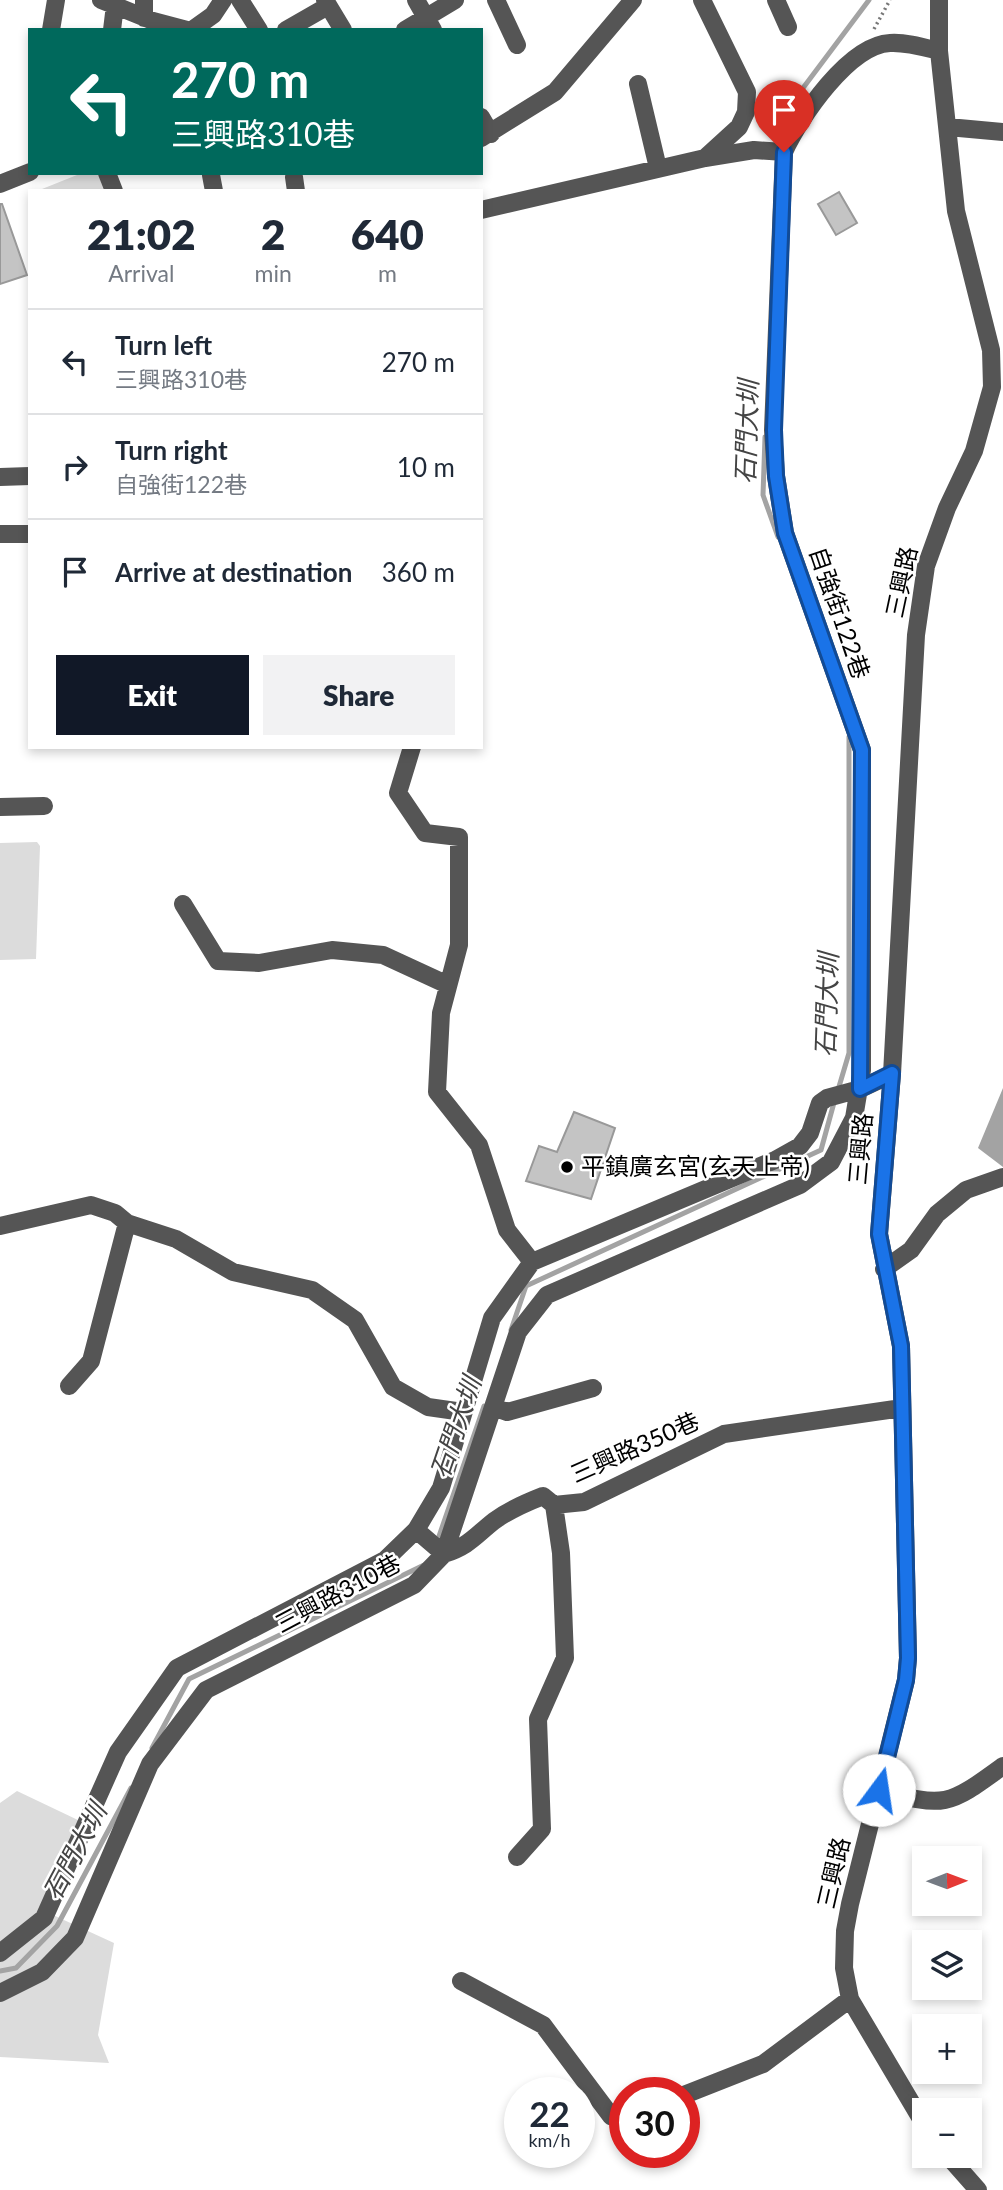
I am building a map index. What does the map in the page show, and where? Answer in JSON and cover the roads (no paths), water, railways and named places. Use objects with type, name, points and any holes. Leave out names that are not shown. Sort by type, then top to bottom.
[{"type":"street","points":[[51,28],[56,0]]},
{"type":"street","points":[[193,28],[213,15],[223,0]]},
{"type":"street","points":[[240,0],[258,28]]},
{"type":"street","points":[[416,0],[429,23]]},
{"type":"street","points":[[412,28],[429,23],[455,0]]},
{"type":"street","points":[[496,0],[517,45]]},
{"type":"street","points":[[486,136],[555,92],[633,0]]},
{"type":"street","points":[[702,0],[747,92],[746,112],[739,127],[705,158]]},
{"type":"street","points":[[776,0],[788,27]]},
{"type":"street","name":"三興路","points":[[912,2104],[850,1999],[844,1968],[845,1931],[906,1680],[908,1658],[901,1346],[879,1234],[892,1073],[916,635],[926,566],[947,508],[974,451],[992,387],[991,350],[956,211],[939,51],[939,0]]},
{"type":"street","points":[[112,28],[108,3],[184,28]]},
{"type":"street","points":[[289,28],[327,3],[342,28]]},
{"type":"street","points":[[483,210],[705,158],[754,150],[779,152],[795,126],[832,81],[863,51],[888,43],[939,51]]},
{"type":"street","points":[[638,84],[658,168]]},
{"type":"street","points":[[947,127],[1003,132]]},
{"type":"street","name":"自強街122巷","points":[[779,152],[774,430],[776,476],[785,533],[862,750],[858,1090]]},
{"type":"street","points":[[0,184],[28,172]]},
{"type":"street","points":[[0,477],[28,476]]},
{"type":"street","points":[[0,534],[28,534]]},
{"type":"street","points":[[411,749],[398,793],[425,833],[459,837],[459,945],[441,1013],[437,1092],[479,1145],[507,1230],[532,1262],[775,1160],[800,1146],[810,1133],[820,1103],[831,1097],[858,1090],[892,1073]]},
{"type":"street","points":[[0,807],[44,806]]},
{"type":"street","points":[[183,904],[218,961],[260,963],[332,950],[383,955],[448,985]]},
{"type":"street","name":"三興路310巷","points":[[0,1993],[42,1972],[75,1938],[149,1764],[206,1690],[414,1585],[442,1552],[518,1332],[547,1295],[800,1185],[831,1162],[854,1118],[858,1090]]},
{"type":"street","points":[[884,1269],[911,1250],[937,1214],[966,1190],[1003,1177]]},
{"type":"street","points":[[0,1226],[91,1205],[115,1213],[127,1223],[176,1239],[233,1272],[312,1290],[355,1320],[393,1387],[428,1407],[463,1412]]},
{"type":"street","points":[[69,1386],[91,1361],[127,1223]]},
{"type":"street","name":"三興路310巷","points":[[0,1953],[44,1918],[118,1752],[177,1668],[385,1560],[419,1533],[441,1488],[492,1318],[532,1262]]},
{"type":"street","points":[[493,1407],[507,1412],[593,1388]]},
{"type":"street","name":"三興路350巷","points":[[442,1552],[468,1546],[493,1522],[519,1505],[543,1496],[554,1505],[584,1502],[724,1434],[902,1408]]},
{"type":"street","points":[[517,1857],[542,1829],[538,1720],[565,1658],[561,1553],[554,1505]]},
{"type":"street","points":[[419,1533],[442,1552]]},
{"type":"street","points":[[879,1790],[922,1802],[957,1799],[1003,1766]]},
{"type":"street","points":[[461,1981],[543,2025],[609,2113]]},
{"type":"street","points":[[700,2089],[763,2064],[850,1999]]},
{"type":"street","points":[[958,2168],[978,2190]]},
{"type":"waterway","name":"石門大圳","points":[[778,148],[779,120],[869,0]]},
{"type":"waterway","name":"石門大圳","points":[[765,437],[763,495],[778,537]]},
{"type":"waterway","name":"石門大圳","points":[[838,1090],[849,1053],[849,737]]},
{"type":"waterway","name":"石門大圳","points":[[511,1330],[526,1286],[821,1150],[835,1099]]},
{"type":"waterway","name":"石門大圳","points":[[437,1542],[484,1406]]},
{"type":"waterway","name":"石門大圳","points":[[152,1748],[189,1679],[424,1565]]},
{"type":"waterway","name":"石門大圳","points":[[0,1971],[16,1968],[57,1926],[131,1788]]},
{"type":"place","name":"平鎮廣玄宮(玄天上帝)","points":[[567,1167]]}]
